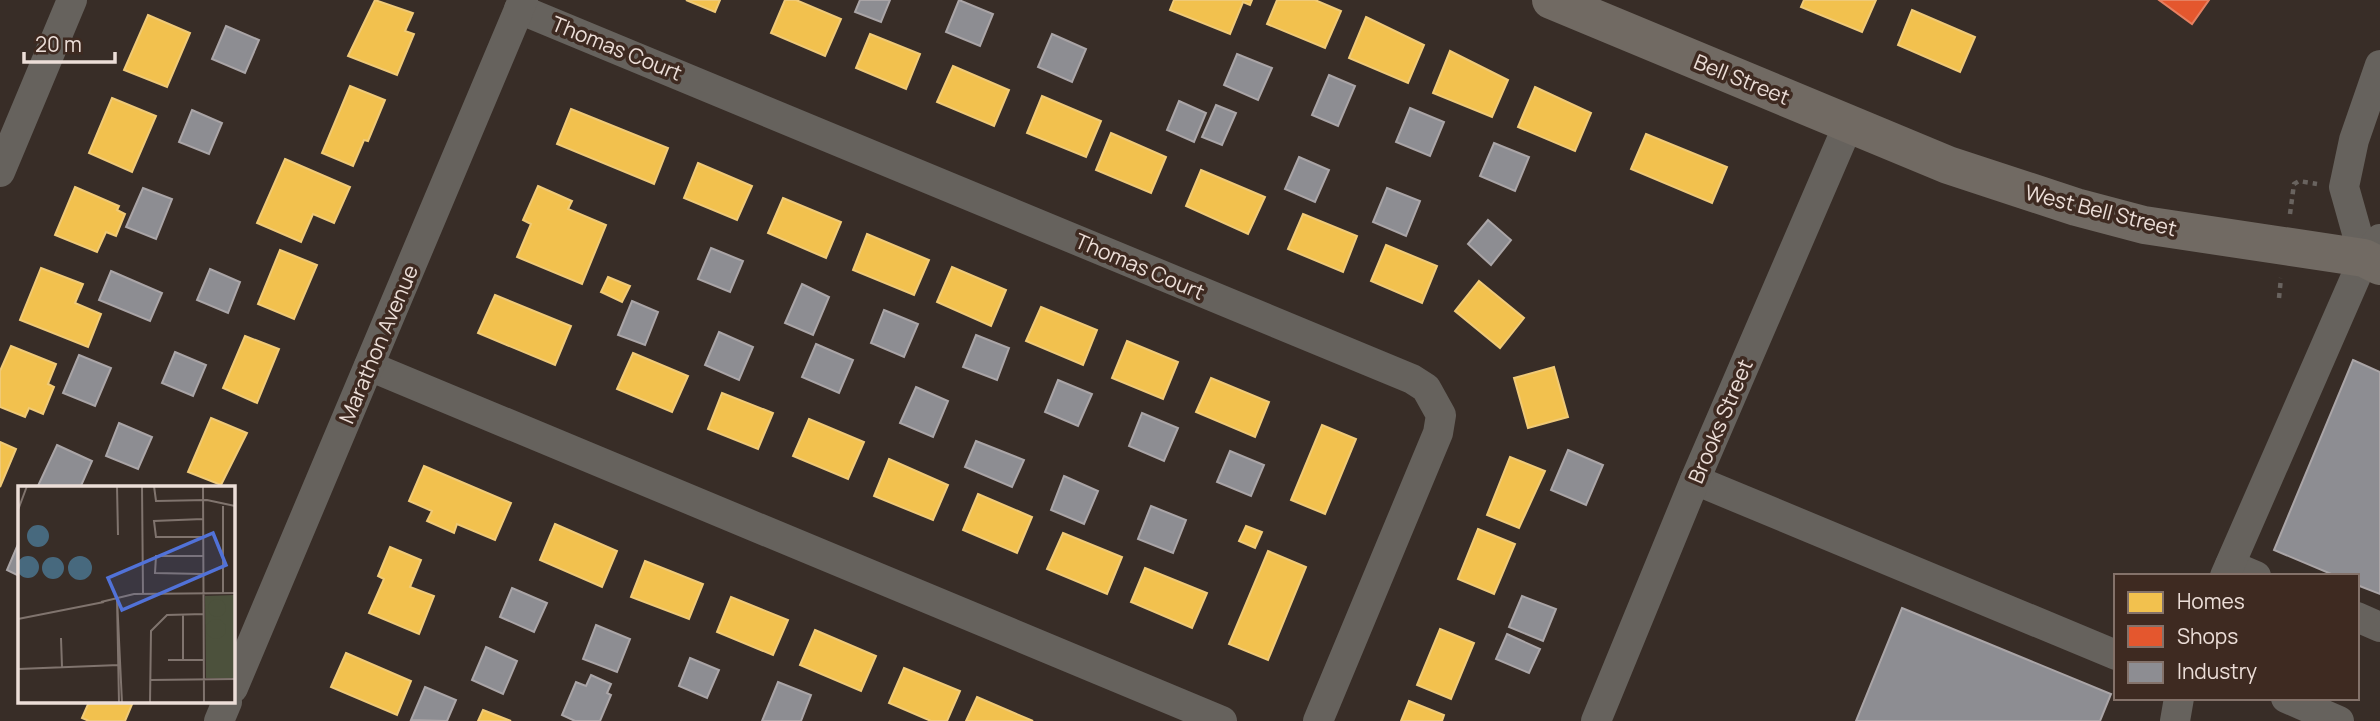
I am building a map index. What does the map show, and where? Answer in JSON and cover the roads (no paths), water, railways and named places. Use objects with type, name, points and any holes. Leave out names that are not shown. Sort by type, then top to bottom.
[{"type":"main road","name":"Bell Street","points":[[1551,0],[1849,123]]},
{"type":"main road","name":"West Bell Street","points":[[1849,123],[1948,165],[2076,207],[2132,222],[2376,254]]},
{"type":"street","points":[[0,172],[72,0]]},
{"type":"street","name":"Marathon Avenue","points":[[234,686],[521,4]]},
{"type":"street","name":"Thomas Court","points":[[521,4],[1412,379],[1426,388],[1441,415],[1438,433],[1318,721]]},
{"type":"street","points":[[2237,572],[2376,254],[2344,187],[2354,140],[2380,65]]},
{"type":"street","name":"Brooks Street","points":[[1596,721],[1695,480],[1849,123]]},
{"type":"street","points":[[369,366],[1222,721]]},
{"type":"street","points":[[1695,480],[2114,654]]},
{"type":"street","points":[[2359,618],[2380,626]]},
{"type":"street","points":[[2175,721],[2179,700]]},
{"type":"street","points":[[2291,700],[2339,721]]},
{"type":"street","points":[[219,721],[226,704]]}]
